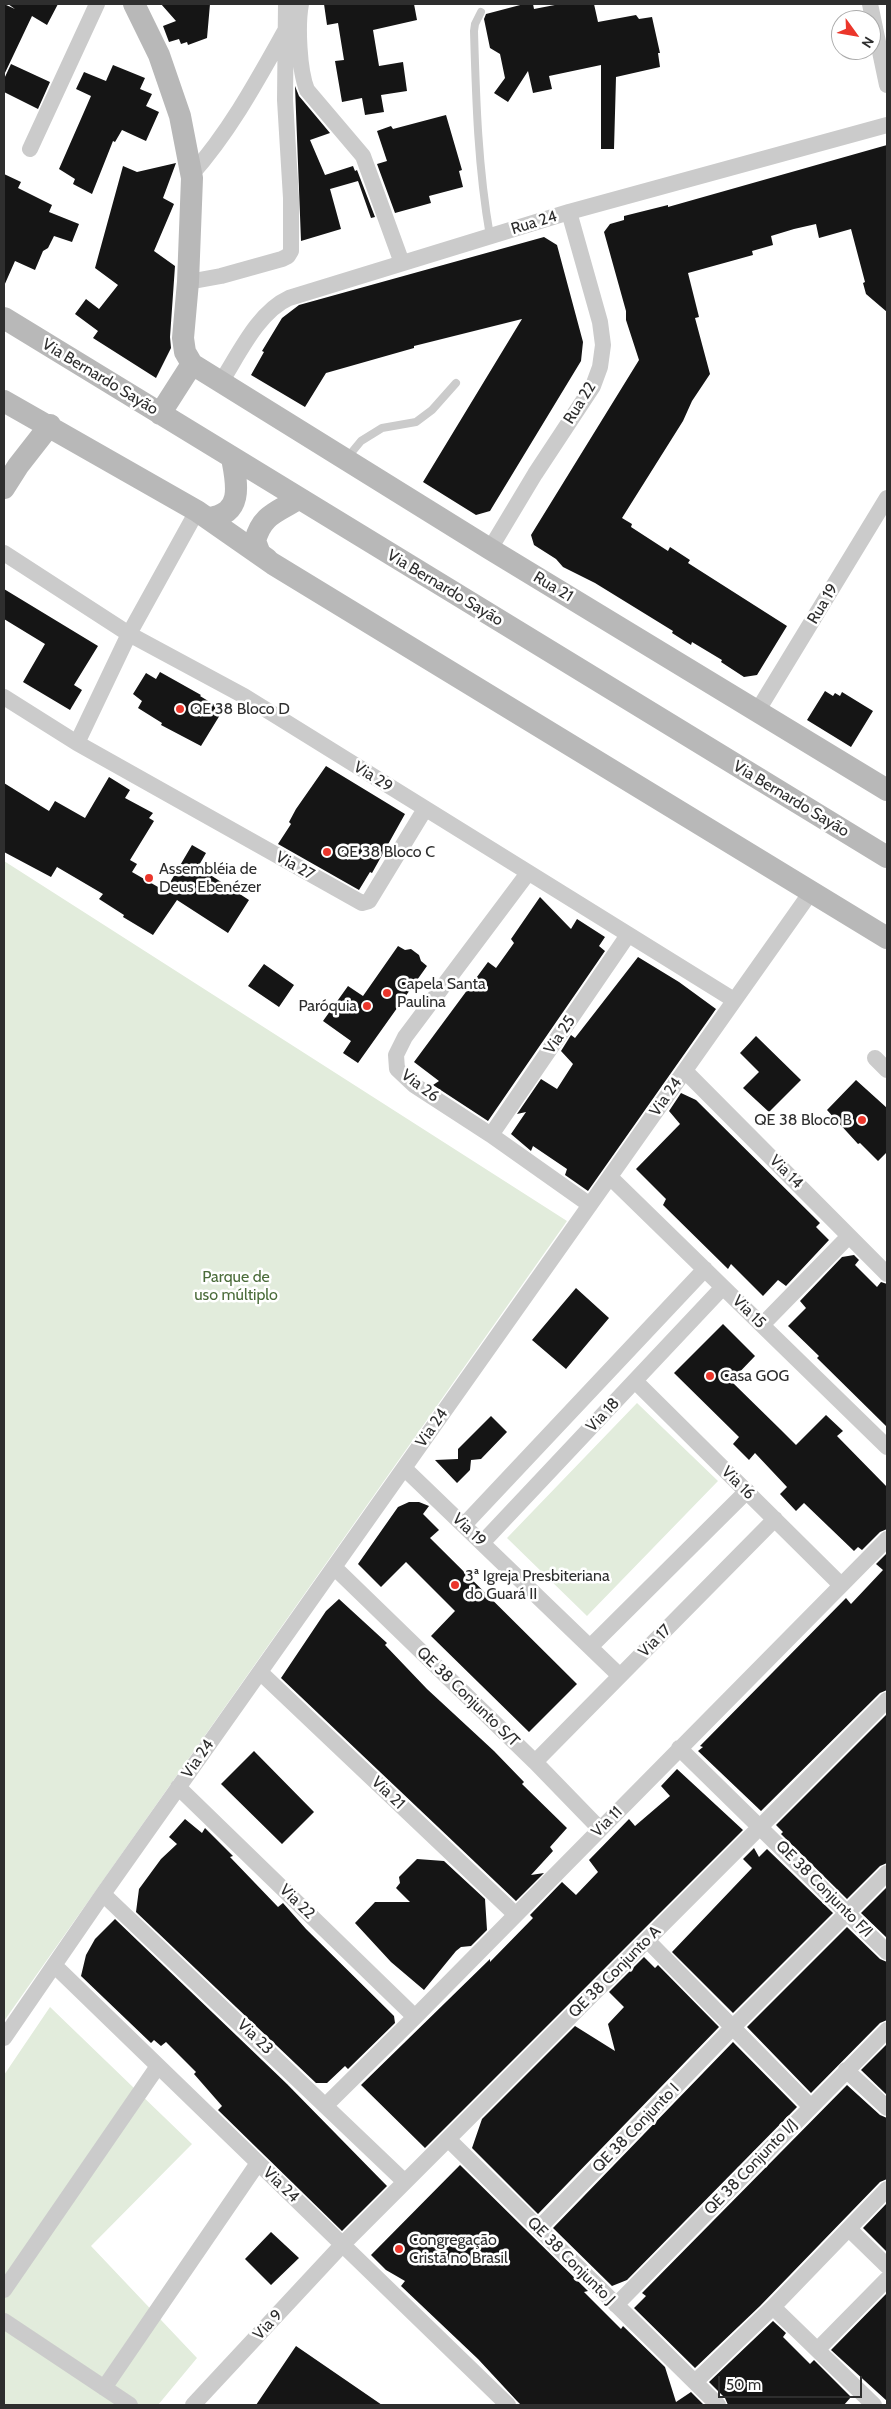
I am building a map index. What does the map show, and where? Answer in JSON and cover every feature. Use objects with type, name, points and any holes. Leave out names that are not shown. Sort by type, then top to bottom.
[{"type":"main road","points":[[134,4],[159,56],[180,116],[191,175],[188,282],[183,338],[185,352],[192,364],[160,414]]},
{"type":"main road","name":"Via Bernardo Sayão","points":[[4,318],[887,857]]},
{"type":"main road","name":"Rua 21","points":[[192,364],[490,549],[887,790]]},
{"type":"main road","points":[[4,400],[203,514],[274,564],[887,938]]},
{"type":"main road","points":[[4,488],[18,466],[50,426]]},
{"type":"main road","points":[[203,514],[218,517],[228,512],[234,502],[238,490],[232,458]]},
{"type":"main road","points":[[274,564],[260,554],[255,541],[256,535],[268,515],[298,498]]},
{"type":"street","points":[[30,149],[97,4]]},
{"type":"street","points":[[188,282],[221,276],[282,259],[288,256],[291,251],[291,198],[285,100],[286,4]]},
{"type":"street","points":[[301,4],[302,78],[307,90],[363,156],[402,263]]},
{"type":"street","points":[[870,4],[887,85]]},
{"type":"street","points":[[191,175],[224,135],[253,89],[286,29]]},
{"type":"street","name":"Rua 24","points":[[220,382],[255,329],[279,302],[568,212],[887,125]]},
{"type":"street","name":"Rua 22","points":[[490,549],[535,474],[593,386],[600,367],[603,345],[600,322],[568,212]]},
{"type":"street","name":"Rua 19","points":[[758,710],[887,498]]},
{"type":"street","points":[[77,743],[129,634],[203,514]]},
{"type":"street","points":[[4,553],[129,634]]},
{"type":"street","name":"Via 29","points":[[129,634],[244,696],[734,1000]]},
{"type":"street","name":"Via 27","points":[[4,697],[77,743],[362,903],[369,900],[425,809]]},
{"type":"street","name":"Via 26","points":[[528,873],[405,1037],[396,1055],[397,1069],[401,1075],[491,1135],[590,1205]]},
{"type":"street","name":"Via 24","points":[[4,2038],[178,1787],[811,892]]},
{"type":"street","name":"Via 25","points":[[491,1135],[628,935]]},
{"type":"street","points":[[875,1058],[887,1070]]},
{"type":"street","name":"Via 14","points":[[684,1071],[887,1274]]},
{"type":"street","name":"Via 15","points":[[610,1177],[887,1447]]},
{"type":"street","points":[[762,1325],[849,1236]]},
{"type":"street","name":"Via 18","points":[[464,1525],[705,1269]]},
{"type":"street","name":"Via 18","points":[[482,1543],[724,1287]]},
{"type":"street","name":"Via 16","points":[[635,1381],[841,1585]]},
{"type":"street","name":"Via 19","points":[[404,1468],[620,1676]]},
{"type":"street","points":[[590,1647],[747,1492]]},
{"type":"street","name":"Via 17","points":[[535,1762],[775,1519]]},
{"type":"street","name":"Via 11","points":[[326,2105],[416,2018],[515,1914],[887,1539]]},
{"type":"street","name":"QE 38 Conjunto S/T","points":[[334,1567],[535,1762],[600,1829]]},
{"type":"street","name":"Via 21","points":[[260,1672],[515,1914]]},
{"type":"street","name":"QE 38 Conjunto A","points":[[342,2245],[887,1700]]},
{"type":"street","name":"QE 38 Conjunto F/I","points":[[679,1748],[887,1952]]},
{"type":"street","name":"Via 22","points":[[178,1787],[416,2018]]},
{"type":"street","name":"QE 38 Conjunto I","points":[[539,2228],[733,2027],[887,1873]]},
{"type":"street","name":"Via 23","points":[[103,1894],[405,2182]]},
{"type":"street","points":[[647,1940],[810,2106]]},
{"type":"street","name":"Via 24","points":[[54,1965],[508,2405]]},
{"type":"street","name":"QE 38 Conjunto I/J","points":[[616,2305],[887,2030]]},
{"type":"street","points":[[4,2290],[158,2066]]},
{"type":"street","points":[[846,2070],[887,2108]]},
{"type":"street","name":"QE 38 Conjunto J","points":[[448,2139],[718,2405]]},
{"type":"street","points":[[104,2388],[258,2163]]},
{"type":"street","points":[[694,2382],[774,2307],[887,2189]]},
{"type":"street","points":[[849,2229],[887,2266]]},
{"type":"street","name":"Via 9","points":[[193,2405],[342,2245]]},
{"type":"street","points":[[818,2349],[887,2279]]},
{"type":"street","points":[[774,2307],[874,2405]]},
{"type":"street","points":[[4,2321],[130,2405]]},
{"type":"lane","points":[[481,12],[474,31],[477,118],[481,185],[490,236]]},
{"type":"lane","points":[[346,460],[361,441],[382,428],[416,422],[432,410],[456,383]]},
{"type":"green space","name":"Parque de uso múltiplo","points":[[4,861],[567,1221],[4,2021]]},
{"type":"green space","points":[[637,1403],[718,1481],[587,1616],[507,1538]]},
{"type":"green space","points":[[50,2007],[192,2144],[91,2246],[197,2358],[158,2405],[4,2405],[4,2075]]},
{"type":"building","points":[[4,4],[15,9],[8,4],[58,4],[47,25],[32,16],[4,75]]},
{"type":"building","points":[[161,4],[210,4],[207,38],[188,45],[187,42],[181,44],[179,39],[169,42],[163,26],[176,21]]},
{"type":"building","points":[[324,4],[414,4],[417,20],[373,30],[379,66],[403,62],[407,91],[381,95],[384,112],[365,115],[362,98],[342,102],[335,61],[344,60],[338,23],[327,25]]},
{"type":"building","points":[[524,4],[533,4],[534,9],[560,4],[594,4],[598,22],[636,15],[639,19],[652,17],[660,53],[658,53],[660,67],[616,77],[614,149],[601,149],[601,65],[549,76],[552,89],[533,93],[528,71],[508,102],[494,93],[505,78],[500,54],[490,48],[484,19],[486,14]]},
{"type":"building","points":[[11,64],[50,82],[38,109],[4,92],[4,79]]},
{"type":"building","points":[[113,65],[145,78],[140,89],[152,94],[146,106],[159,112],[146,141],[122,130],[115,142],[113,141],[92,194],[73,184],[75,179],[59,169],[91,96],[76,89],[84,72],[106,81]]},
{"type":"building","points":[[295,86],[299,96],[330,133],[310,140],[325,175],[353,166],[355,171],[357,170],[375,217],[371,218],[358,181],[330,189],[341,229],[301,241]]},
{"type":"building","points":[[446,115],[462,170],[459,171],[463,187],[429,196],[431,203],[395,213],[377,164],[387,161],[377,131],[391,126],[393,129]]},
{"type":"building","points":[[887,145],[887,312],[866,294],[863,283],[865,282],[851,229],[819,238],[816,224],[794,229],[771,236],[773,245],[752,251],[753,255],[688,273],[699,317],[695,318],[710,374],[622,518],[632,524],[631,527],[668,551],[670,547],[690,560],[688,563],[787,626],[757,675],[744,677],[721,662],[722,660],[692,642],[691,645],[672,633],[673,631],[595,583],[563,567],[556,559],[534,545],[531,535],[639,360],[626,320],[626,311],[604,232],[610,224],[624,220],[624,216],[668,205],[668,207]]},
{"type":"building","points":[[176,163],[163,198],[174,204],[154,251],[175,266],[170,337],[171,348],[156,378],[93,338],[98,331],[75,314],[86,299],[99,309],[118,285],[95,268],[123,166],[137,172]]},
{"type":"building","points":[[4,174],[21,182],[18,188],[52,205],[49,212],[79,224],[72,242],[54,236],[48,248],[43,251],[35,270],[15,261],[4,286]]},
{"type":"building","points":[[544,237],[557,245],[583,342],[581,361],[490,511],[476,515],[423,482],[522,319],[414,346],[414,348],[326,373],[305,407],[251,375],[264,352],[262,351],[282,318],[299,305]]},
{"type":"building","points":[[4,589],[98,646],[74,685],[82,690],[70,710],[23,682],[45,644],[4,619]]},
{"type":"building","name":"QE 38 Bloco D","points":[[160,672],[223,710],[201,746],[161,725],[162,723],[138,708],[142,701],[133,694],[146,673],[156,679]]},
{"type":"building","points":[[825,691],[833,696],[835,693],[840,696],[842,692],[873,711],[851,747],[807,720]]},
{"type":"building","points":[[326,766],[405,814],[372,873],[370,872],[359,890],[278,844],[291,824],[289,822],[296,809]]},
{"type":"building","points":[[109,777],[130,790],[125,798],[153,813],[149,818],[154,821],[130,860],[137,864],[132,872],[165,891],[192,845],[206,853],[198,867],[249,900],[228,933],[177,900],[153,935],[123,917],[124,915],[99,899],[103,894],[57,867],[51,877],[4,852],[4,783],[49,811],[55,801],[85,818]]},
{"type":"building","points":[[540,897],[571,929],[577,919],[605,937],[599,946],[605,951],[488,1121],[433,1085],[439,1081],[414,1062],[488,962],[496,968],[514,943],[511,939]]},
{"type":"building","name":"Paróquia","points":[[398,946],[405,950],[411,949],[419,955],[421,961],[427,966],[358,1063],[343,1053],[351,1041],[323,1021],[348,986],[363,996]]},
{"type":"building","points":[[638,957],[679,982],[716,1009],[588,1191],[565,1175],[567,1169],[533,1146],[531,1151],[511,1134],[526,1112],[517,1114],[541,1079],[557,1089],[573,1064],[561,1051],[571,1035],[575,1038]]},
{"type":"building","points":[[264,964],[294,985],[279,1007],[248,986]]},
{"type":"building","points":[[756,1036],[801,1080],[769,1112],[743,1088],[759,1072],[740,1053]]},
{"type":"building","name":"QE 38 Bloco B","points":[[856,1080],[887,1108],[887,1152],[878,1161],[860,1143],[858,1144],[827,1110]]},
{"type":"building","points":[[681,1093],[696,1100],[820,1223],[816,1227],[829,1240],[786,1286],[778,1280],[763,1296],[731,1264],[728,1269],[663,1205],[666,1199],[636,1169],[680,1124],[669,1111]]},
{"type":"building","points":[[854,1255],[859,1260],[855,1265],[877,1287],[881,1282],[887,1284],[887,1427],[817,1358],[819,1356],[788,1326],[806,1308],[800,1301],[842,1257]]},
{"type":"building","points":[[576,1288],[609,1318],[566,1369],[532,1340]]},
{"type":"building","points":[[723,1324],[755,1356],[731,1381],[796,1445],[826,1415],[843,1431],[837,1436],[887,1487],[887,1529],[880,1532],[862,1550],[858,1547],[854,1551],[804,1503],[796,1511],[780,1494],[787,1487],[755,1453],[749,1460],[733,1444],[739,1437],[674,1373]]},
{"type":"building","points":[[491,1416],[507,1432],[481,1459],[471,1460],[470,1470],[457,1483],[435,1460],[458,1459],[458,1449]]},
{"type":"building","points":[[409,1502],[419,1502],[429,1506],[423,1514],[439,1530],[430,1538],[577,1684],[529,1732],[431,1636],[455,1611],[406,1562],[381,1587],[358,1564],[398,1507]]},
{"type":"building","points":[[887,1553],[887,1690],[880,1693],[761,1811],[698,1751],[703,1747],[700,1746],[846,1598],[851,1604],[883,1570],[876,1564]]},
{"type":"building","points":[[339,1599],[387,1643],[385,1645],[427,1689],[494,1751],[524,1782],[522,1784],[567,1828],[550,1847],[553,1851],[531,1875],[544,1873],[516,1901],[281,1678],[326,1611]]},
{"type":"building","points":[[887,1714],[887,1863],[880,1866],[847,1899],[781,1834],[783,1832],[776,1825]]},
{"type":"building","points":[[254,1751],[314,1812],[282,1844],[221,1784]]},
{"type":"building","points":[[677,1769],[743,1830],[425,2148],[361,2085],[490,1959],[490,1962],[533,1918],[530,1915],[562,1882],[576,1895],[598,1872],[589,1860],[629,1819],[635,1826],[670,1796],[661,1786]]},
{"type":"building","points":[[185,1819],[202,1833],[205,1828],[233,1856],[230,1857],[278,1907],[283,1903],[306,1929],[394,2016],[395,2023],[348,2069],[345,2066],[327,2083],[316,2083],[136,1912],[139,1889],[161,1859],[177,1844],[169,1837]]},
{"type":"building","points":[[754,1848],[759,1857],[767,1849],[833,1913],[733,2013],[672,1952],[752,1868],[743,1859]]},
{"type":"building","points":[[417,1859],[444,1861],[485,1899],[487,1930],[471,1946],[461,1947],[456,1951],[424,1990],[391,1962],[355,1923],[375,1902],[410,1902],[396,1888],[400,1883],[399,1877]]},
{"type":"building","points":[[887,1887],[887,1938],[861,1913]]},
{"type":"building","points":[[115,1919],[287,2084],[387,2186],[342,2231],[218,2110],[222,2106],[194,2074],[196,2072],[166,2042],[161,2046],[154,2040],[151,2043],[81,1976],[86,1955],[95,1939]]},
{"type":"building","points":[[847,1927],[880,1959],[887,1962],[887,2020],[880,2023],[811,2093],[747,2027]]},
{"type":"building","points":[[644,1957],[655,1968],[658,1965],[719,2027],[538,2214],[472,2148],[482,2119],[575,2026],[615,2051],[608,2024],[624,2007],[609,1992]]},
{"type":"building","points":[[733,2042],[797,2107],[627,2280],[612,2286],[553,2228]]},
{"type":"building","points":[[887,2044],[887,2095],[861,2070]]},
{"type":"building","points":[[847,2085],[880,2115],[887,2118],[887,2179],[880,2182],[760,2306],[695,2368],[634,2308],[646,2296],[642,2293]]},
{"type":"building","points":[[460,2165],[588,2291],[584,2292],[621,2329],[623,2326],[665,2367],[676,2402],[691,2392],[704,2405],[521,2405],[478,2359],[401,2286],[405,2281],[386,2270],[371,2255]]},
{"type":"building","points":[[887,2203],[887,2252],[863,2228]]},
{"type":"building","points":[[271,2232],[299,2258],[271,2285],[245,2259]]},
{"type":"building","points":[[887,2293],[887,2401],[831,2350]]},
{"type":"building","points":[[773,2321],[786,2333],[783,2337],[810,2364],[814,2360],[851,2397],[844,2405],[728,2405],[725,2398],[709,2382]]},
{"type":"building","points":[[296,2346],[382,2405],[256,2405]]},
{"type":"place","name":"QE 38 Bloco D","points":[[180,709]]},
{"type":"place","name":"QE 38 Bloco C","points":[[327,852]]},
{"type":"place","name":"Assembléia de Deus Ebenézer","points":[[149,878]]},
{"type":"place","name":"Capela Santa Paulina","points":[[387,993]]},
{"type":"place","name":"Paróquia","points":[[367,1006]]},
{"type":"place","name":"QE 38 Bloco B","points":[[862,1120]]},
{"type":"place","name":"Casa GOG","points":[[710,1376]]},
{"type":"place","name":"3ª Igreja Presbiteriana do Guará II","points":[[455,1585]]},
{"type":"place","name":"Congregação Cristã no Brasil","points":[[399,2249]]}]
